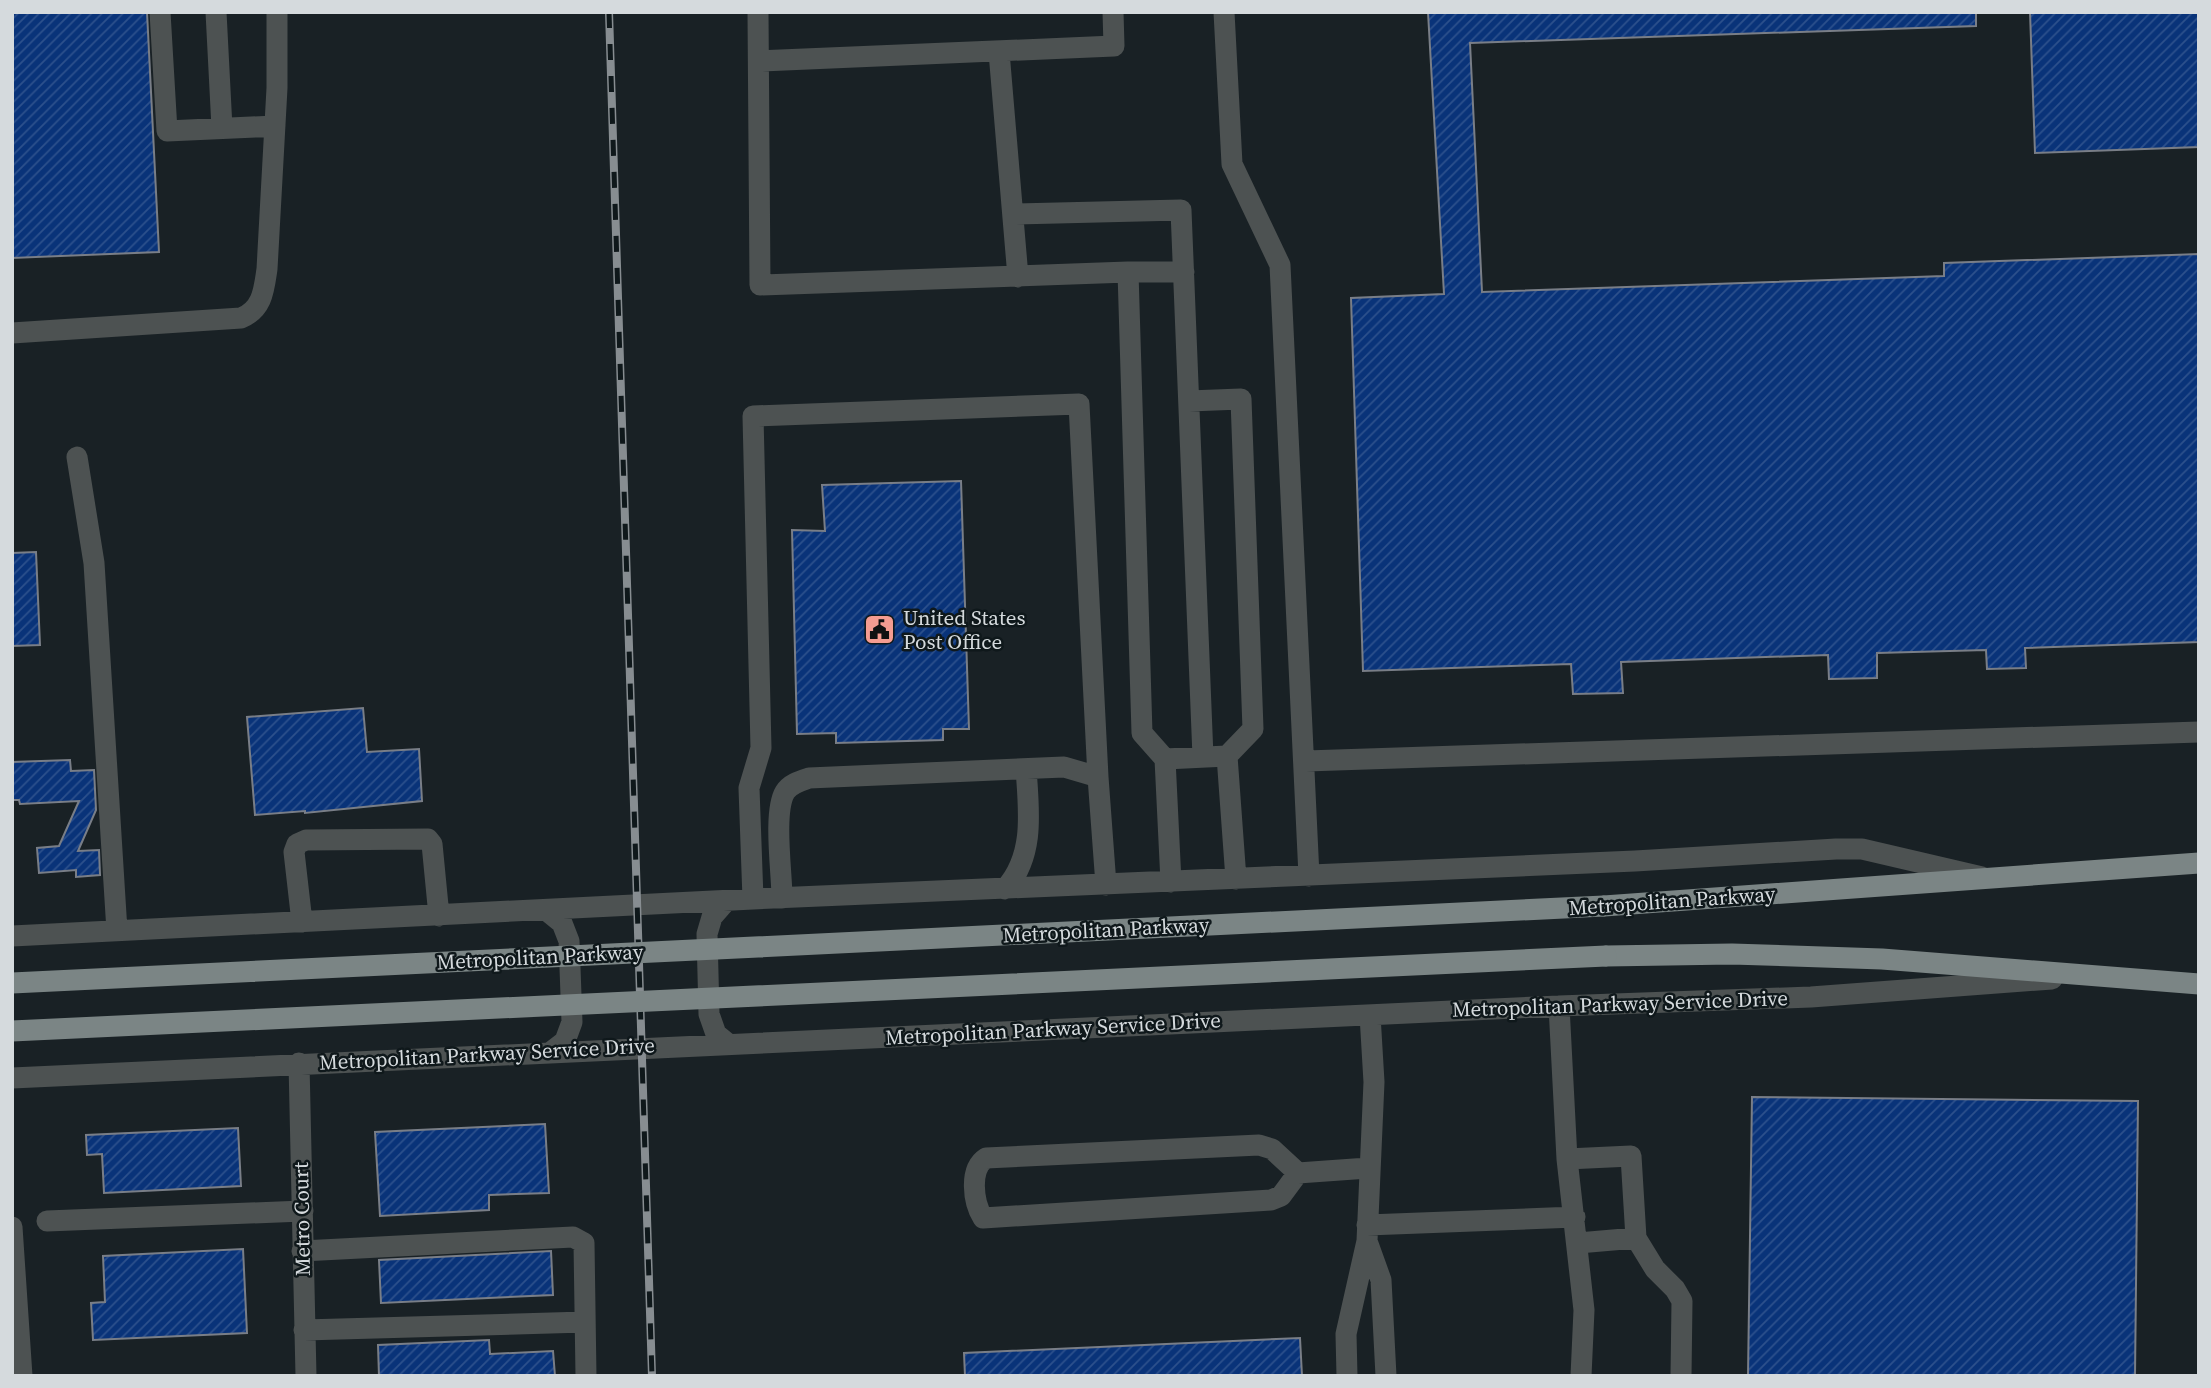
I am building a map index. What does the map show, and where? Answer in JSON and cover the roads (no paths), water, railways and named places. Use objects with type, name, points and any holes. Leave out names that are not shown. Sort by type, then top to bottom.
[{"type":"main road","name":"Metropolitan Parkway","points":[[12,983],[1604,906],[2199,863]]},
{"type":"main road","points":[[12,1031],[1606,956],[1830,957],[2199,984]]},
{"type":"street","points":[[160,12],[167,131],[275,126]]},
{"type":"street","points":[[216,12],[222,128]]},
{"type":"street","points":[[12,334],[241,318],[250,314],[264,292],[275,126],[277,12]]},
{"type":"street","points":[[758,12],[760,285],[1184,272]]},
{"type":"street","points":[[759,61],[1114,46],[1113,12]]},
{"type":"street","points":[[1224,12],[1232,164],[1280,265],[1306,761],[1309,876]]},
{"type":"street","points":[[999,52],[1015,214],[1018,277]]},
{"type":"street","points":[[1015,214],[1181,210],[1203,757]]},
{"type":"street","points":[[1128,272],[1143,733],[1165,759],[1171,882]]},
{"type":"street","points":[[1165,759],[1227,756],[1253,729],[1241,399],[1189,401]]},
{"type":"street","points":[[753,900],[749,788],[761,748],[753,416],[1079,404],[1106,885]]},
{"type":"street","points":[[77,457],[94,563],[117,931]]},
{"type":"street","points":[[1306,761],[2199,733]]},
{"type":"street","points":[[1227,756],[1236,879]]},
{"type":"street","points":[[782,898],[780,805],[786,791],[796,782],[809,778],[1064,766],[1098,777]]},
{"type":"street","points":[[755,768],[786,791]]},
{"type":"street","points":[[1005,889],[1016,876],[1024,858],[1029,816],[1027,769]]},
{"type":"street","points":[[302,922],[294,852],[298,844],[306,840],[428,839],[432,844],[439,916]]},
{"type":"street","points":[[12,936],[1836,849],[1862,849],[1989,878]]},
{"type":"street","points":[[726,901],[712,917],[707,934],[709,1014],[716,1034],[727,1043]]},
{"type":"street","points":[[547,910],[562,923],[569,942],[572,1022],[565,1041],[552,1051]]},
{"type":"street","name":"Metropolitan Parkway Service Drive","points":[[12,1078],[727,1043],[1811,997],[2094,976]]},
{"type":"street","points":[[1559,1006],[1567,1159],[1584,1310],[1581,1376]]},
{"type":"street","points":[[1347,1376],[1346,1334],[1367,1233],[1374,1082],[1370,1015]]},
{"type":"street","name":"Metro Court","points":[[299,1063],[306,1376]]},
{"type":"street","points":[[1298,1173],[1281,1196],[1271,1200],[983,1218],[977,1209],[975,1171],[979,1163],[986,1158],[1259,1145],[1272,1149],[1298,1173],[1368,1168]]},
{"type":"street","points":[[1567,1159],[1631,1156],[1636,1238],[1655,1269],[1675,1289],[1682,1301],[1681,1376]]},
{"type":"street","points":[[47,1221],[303,1211]]},
{"type":"street","points":[[1367,1233],[1575,1217]]},
{"type":"street","points":[[1367,1233],[1381,1280],[1386,1376]]},
{"type":"street","points":[[13,1235],[22,1376]]},
{"type":"street","points":[[302,1251],[573,1237],[584,1243],[586,1376]]},
{"type":"street","points":[[1578,1243],[1636,1238]]},
{"type":"street","points":[[304,1330],[585,1322]]},
{"type":"railway","points":[[609,12],[652,1376]]},
{"type":"place","name":"United States Post Office","points":[[880,630]]}]
